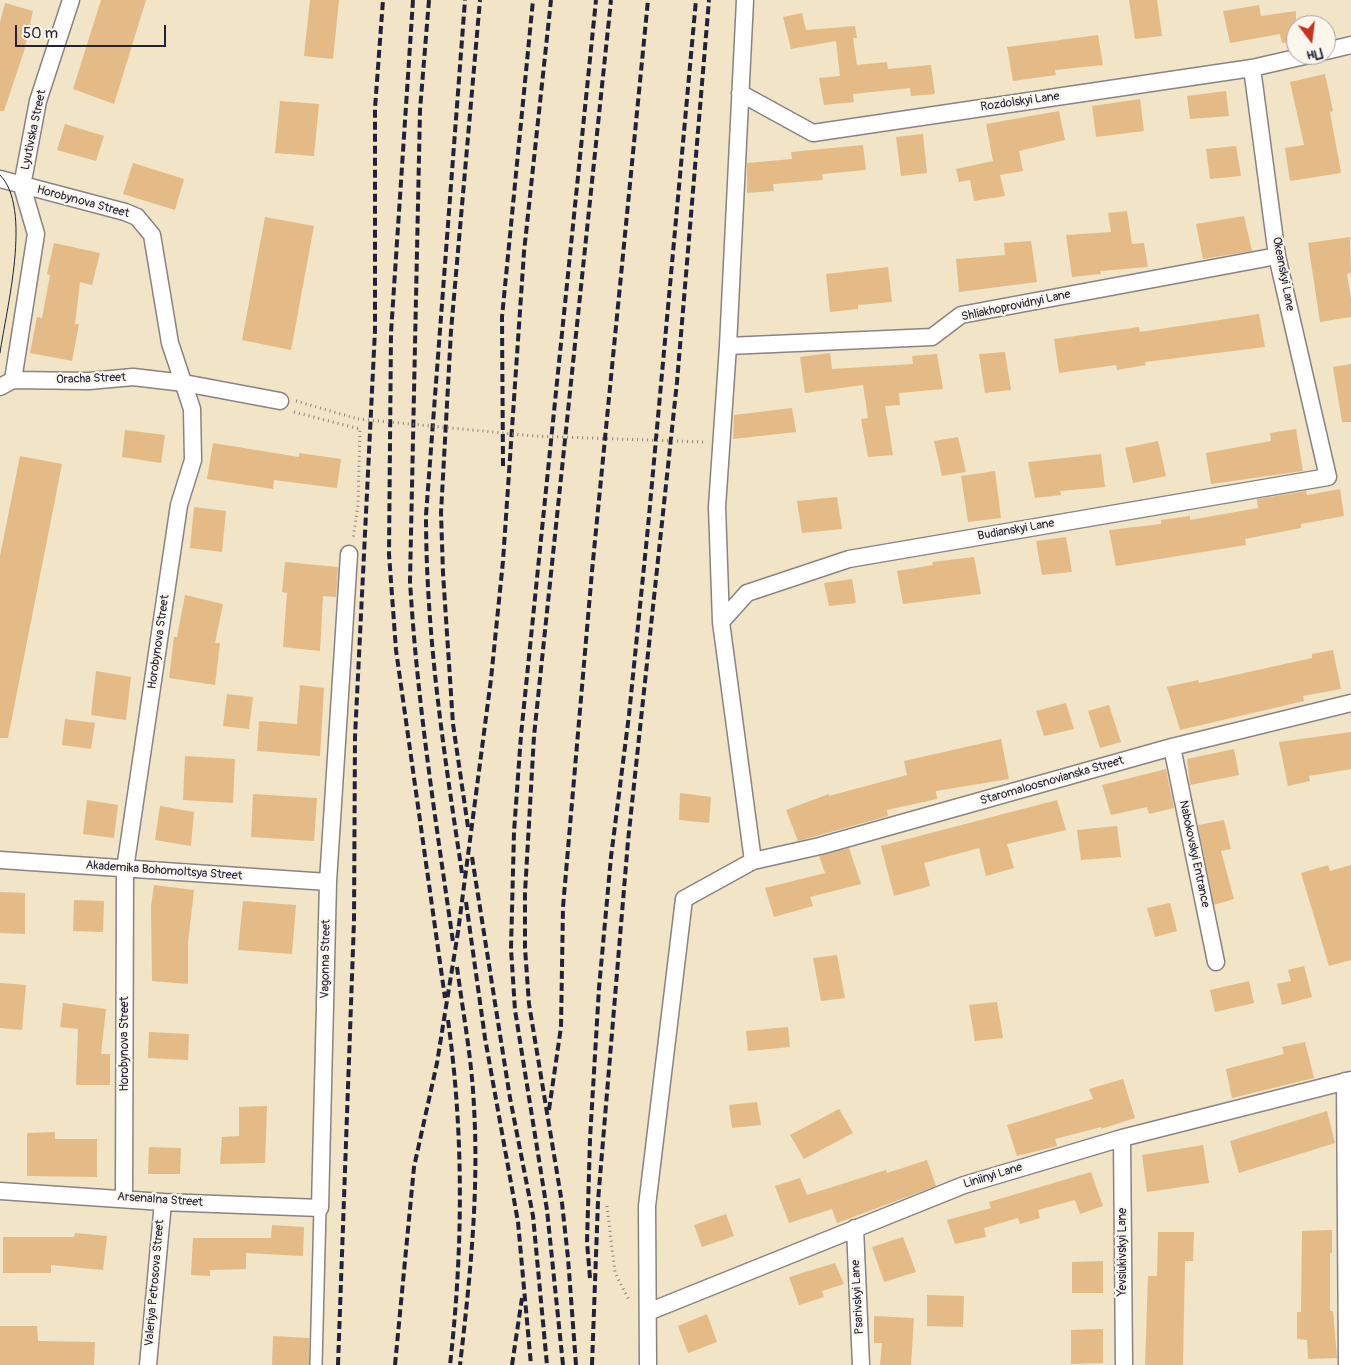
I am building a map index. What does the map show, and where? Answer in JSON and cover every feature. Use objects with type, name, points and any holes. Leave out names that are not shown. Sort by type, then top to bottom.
[{"type":"street","name":"Lyutivska Street","points":[[7,384],[36,234],[22,186],[38,101],[71,0]]},
{"type":"street","points":[[745,0],[728,346],[717,507],[721,622],[753,861]]},
{"type":"street","points":[[1336,49],[1351,46]]},
{"type":"street","name":"Rozdolskyi Lane","points":[[740,93],[813,132],[1252,68],[1286,60]]},
{"type":"street","name":"Okeanskyi Lane","points":[[1252,68],[1277,256],[1328,477]]},
{"type":"street","name":"Horobynova Street","points":[[0,178],[22,186],[125,212],[137,217],[146,225],[155,247],[170,343],[192,409],[193,460],[179,505],[126,869],[124,1198]]},
{"type":"street","name":"Shliakhoprovidnyi Lane","points":[[728,346],[932,337],[961,315],[1277,256]]},
{"type":"street","name":"Oracha Street","points":[[7,384],[89,381],[133,377],[184,383],[288,401]]},
{"type":"street","name":"Budianskyi Lane","points":[[721,622],[747,593],[849,559],[1328,477]]},
{"type":"street","name":"Vagonna Street","points":[[316,1365],[328,882],[349,554]]},
{"type":"street","name":"Staromaloosnovianska Street","points":[[648,1312],[647,1206],[684,899],[753,861],[820,846],[1172,747],[1351,702]]},
{"type":"street","name":"Nabokovskyi Entrance","points":[[1172,747],[1216,962]]},
{"type":"street","name":"Akademika Bohomoltsya Street","points":[[0,860],[328,882]]},
{"type":"street","points":[[1347,1365],[1348,1080]]},
{"type":"street","name":"Liniinyi Lane","points":[[648,1312],[964,1185],[1122,1138],[1348,1080]]},
{"type":"street","name":"Yevsiukivskyi Lane","points":[[1122,1138],[1124,1365]]},
{"type":"street","name":"Arsenalna Street","points":[[0,1191],[163,1202],[320,1208]]},
{"type":"street","name":"Valeriya Petrosova Street","points":[[148,1365],[163,1202]]},
{"type":"street","name":"Psarivskyi Lane","points":[[855,1228],[861,1365]]},
{"type":"street","points":[[648,1312],[648,1365]]},
{"type":"path","points":[[288,401],[358,418],[534,436],[703,442]]},
{"type":"path","points":[[288,401],[294,413],[360,429],[358,505],[349,554]]},
{"type":"path","points":[[607,1206],[615,1273],[630,1304],[648,1312]]},
{"type":"building","points":[[101,0],[146,0],[114,104],[73,89]]},
{"type":"building","points":[[310,0],[339,0],[333,59],[304,56]]},
{"type":"building","points":[[1129,0],[1157,0],[1162,36],[1135,39]]},
{"type":"building","points":[[5,3],[33,11],[24,51],[4,111],[0,111],[0,23]]},
{"type":"building","points":[[1259,5],[1261,16],[1296,11],[1296,15],[1286,15],[1286,42],[1282,43],[1280,34],[1230,43],[1223,11]]},
{"type":"building","points":[[802,13],[806,30],[855,26],[857,38],[853,38],[857,65],[887,62],[888,69],[931,65],[935,94],[911,96],[910,88],[853,94],[854,102],[824,105],[819,78],[840,76],[836,41],[791,49],[783,17]]},
{"type":"building","points":[[1098,35],[1103,65],[1055,70],[1056,75],[1013,81],[1007,47]]},
{"type":"building","points":[[1325,74],[1333,111],[1330,112],[1341,173],[1290,181],[1285,148],[1304,145],[1290,82]]},
{"type":"building","points":[[1226,91],[1229,116],[1190,119],[1187,96]]},
{"type":"building","points":[[1140,99],[1144,131],[1096,137],[1092,106]]},
{"type":"building","points":[[280,101],[319,104],[314,156],[275,153]]},
{"type":"building","points":[[1059,111],[1065,140],[1019,151],[1023,171],[1000,175],[1005,196],[974,201],[970,180],[959,182],[956,169],[993,161],[986,124]]},
{"type":"building","points":[[65,124],[104,136],[96,161],[57,150]]},
{"type":"building","points":[[923,134],[927,173],[901,176],[896,137]]},
{"type":"building","points":[[863,145],[866,170],[822,174],[823,180],[773,184],[774,191],[747,193],[747,163],[792,159],[791,152]]},
{"type":"building","points":[[1236,146],[1241,176],[1210,179],[1206,149]]},
{"type":"building","points":[[133,163],[184,179],[175,210],[123,194]]},
{"type":"building","points":[[1127,211],[1132,244],[1144,243],[1148,267],[1100,271],[1101,274],[1072,277],[1066,235],[1111,232],[1108,213]]},
{"type":"building","points":[[1244,216],[1252,251],[1203,259],[1196,224]]},
{"type":"building","points":[[265,217],[314,226],[291,350],[242,340]]},
{"type":"building","points":[[1350,237],[1351,273],[1347,274],[1351,298],[1351,317],[1320,322],[1308,243]]},
{"type":"building","points":[[1031,241],[1037,282],[959,292],[956,259],[1005,255],[1004,243]]},
{"type":"building","points":[[54,243],[100,253],[92,285],[80,282],[75,324],[79,324],[72,361],[30,353],[37,317],[42,318],[50,275],[47,274]]},
{"type":"building","points":[[888,267],[892,302],[858,305],[858,309],[830,312],[826,274]]},
{"type":"building","points":[[1259,314],[1265,347],[1145,362],[1146,365],[1117,370],[1116,365],[1059,373],[1054,339],[1139,327],[1140,332]]},
{"type":"building","points":[[1005,352],[1011,390],[985,393],[979,354]]},
{"type":"building","points":[[830,353],[832,369],[913,364],[912,356],[937,354],[943,389],[899,393],[900,405],[885,406],[893,455],[868,457],[861,419],[868,418],[863,385],[805,393],[800,357]]},
{"type":"building","points":[[1351,364],[1351,422],[1342,422],[1333,367]]},
{"type":"building","points":[[792,408],[796,432],[733,439],[734,415]]},
{"type":"building","points":[[1296,429],[1303,471],[1211,484],[1206,453],[1271,441],[1270,433]]},
{"type":"building","points":[[125,430],[165,435],[161,463],[122,457]]},
{"type":"building","points":[[958,437],[966,472],[942,476],[934,441]]},
{"type":"building","points":[[1158,441],[1166,476],[1133,483],[1125,448]]},
{"type":"building","points":[[213,443],[299,457],[299,453],[341,459],[337,488],[274,480],[273,489],[207,479]]},
{"type":"building","points":[[1101,454],[1105,487],[1060,491],[1061,495],[1035,498],[1028,462]]},
{"type":"building","points":[[20,456],[62,464],[8,738],[0,738],[0,556]]},
{"type":"building","points":[[995,471],[1001,518],[968,522],[961,476]]},
{"type":"building","points":[[1340,489],[1344,516],[1301,524],[1301,528],[1245,539],[1246,545],[1116,566],[1109,530],[1161,524],[1161,520],[1190,516],[1190,520],[1258,508],[1257,499],[1306,491],[1307,495]]},
{"type":"building","points":[[837,497],[842,529],[802,533],[797,501]]},
{"type":"building","points":[[194,507],[226,511],[222,552],[190,548]]},
{"type":"building","points":[[1066,537],[1072,572],[1042,575],[1036,541]]},
{"type":"building","points":[[974,557],[981,594],[903,604],[897,571],[933,565],[932,562]]},
{"type":"building","points":[[285,562],[338,567],[336,597],[323,596],[320,651],[283,647],[287,593],[282,592]]},
{"type":"building","points":[[852,579],[856,603],[829,606],[824,583]]},
{"type":"building","points":[[185,595],[223,604],[215,643],[220,643],[215,685],[169,678],[174,637],[177,637]]},
{"type":"building","points":[[1333,650],[1341,689],[1303,696],[1304,701],[1180,730],[1167,687],[1198,680],[1199,683],[1312,658],[1312,654]]},
{"type":"building","points":[[96,671],[131,677],[126,720],[91,715]]},
{"type":"building","points":[[300,685],[324,688],[320,756],[257,751],[259,721],[297,724]]},
{"type":"building","points":[[227,694],[253,697],[249,729],[223,726]]},
{"type":"building","points":[[1066,703],[1074,729],[1044,736],[1036,711]]},
{"type":"building","points":[[1109,705],[1121,742],[1100,748],[1088,711]]},
{"type":"building","points":[[65,719],[95,723],[91,749],[62,745]]},
{"type":"building","points":[[1351,732],[1351,769],[1309,776],[1310,781],[1288,786],[1279,742]]},
{"type":"building","points":[[1001,739],[1009,779],[936,791],[937,799],[887,810],[888,816],[798,841],[786,810],[829,794],[829,796],[907,775],[904,761]]},
{"type":"building","points":[[1234,749],[1239,775],[1190,785],[1187,759]]},
{"type":"building","points":[[185,756],[235,759],[233,803],[183,800]]},
{"type":"building","points":[[1166,769],[1174,808],[1149,814],[1147,807],[1111,815],[1102,785]]},
{"type":"building","points":[[680,793],[711,797],[709,823],[679,820]]},
{"type":"building","points":[[253,794],[317,798],[314,841],[251,837]]},
{"type":"building","points":[[87,800],[118,805],[114,838],[83,834]]},
{"type":"building","points":[[1057,800],[1066,830],[1007,844],[1014,868],[986,876],[979,848],[924,863],[930,886],[894,896],[881,846]]},
{"type":"building","points":[[160,806],[194,812],[191,846],[155,840]]},
{"type":"building","points":[[1224,820],[1231,849],[1221,851],[1234,899],[1214,905],[1198,825]]},
{"type":"building","points":[[1117,826],[1121,857],[1081,860],[1077,830]]},
{"type":"building","points":[[849,848],[861,884],[810,897],[813,906],[774,917],[765,888],[825,873],[819,856]]},
{"type":"building","points":[[1328,865],[1330,871],[1351,865],[1351,960],[1329,966],[1301,873]]},
{"type":"building","points":[[154,885],[194,890],[188,943],[188,984],[152,981],[151,906]]},
{"type":"building","points":[[0,892],[25,893],[25,934],[0,933]]},
{"type":"building","points":[[74,900],[104,901],[103,932],[73,931]]},
{"type":"building","points":[[243,901],[296,905],[292,954],[238,950]]},
{"type":"building","points":[[1170,903],[1177,931],[1155,937],[1147,908]]},
{"type":"building","points":[[837,955],[845,998],[821,1001],[813,958]]},
{"type":"building","points":[[1304,966],[1312,997],[1282,1005],[1277,984],[1291,981],[1288,970]]},
{"type":"building","points":[[1249,981],[1254,1003],[1215,1012],[1210,990]]},
{"type":"building","points":[[0,983],[26,985],[22,1030],[0,1028]]},
{"type":"building","points":[[997,1002],[1003,1038],[975,1041],[969,1005]]},
{"type":"building","points":[[63,1003],[106,1009],[101,1054],[110,1054],[110,1085],[76,1085],[78,1029],[60,1027]]},
{"type":"building","points":[[788,1027],[790,1047],[748,1051],[746,1031]]},
{"type":"building","points":[[149,1032],[189,1034],[188,1060],[148,1058]]},
{"type":"building","points":[[1305,1042],[1314,1078],[1232,1098],[1226,1069],[1284,1054],[1282,1047]]},
{"type":"building","points":[[1123,1079],[1135,1118],[1101,1129],[1101,1127],[1055,1139],[1057,1146],[1017,1156],[1007,1125],[1093,1099],[1089,1089]]},
{"type":"building","points":[[757,1102],[761,1125],[732,1128],[729,1105]]},
{"type":"building","points":[[267,1106],[265,1163],[220,1164],[222,1137],[239,1136],[239,1107]]},
{"type":"building","points":[[839,1109],[853,1133],[804,1159],[790,1135]]},
{"type":"building","points":[[1327,1111],[1335,1143],[1239,1173],[1230,1141]]},
{"type":"building","points":[[55,1132],[55,1139],[97,1139],[97,1177],[27,1176],[27,1133]]},
{"type":"building","points":[[1203,1145],[1209,1183],[1147,1192],[1142,1155]]},
{"type":"building","points":[[149,1147],[181,1148],[180,1174],[148,1174]]},
{"type":"building","points":[[927,1160],[936,1186],[837,1223],[832,1209],[789,1223],[775,1186],[800,1178],[807,1195],[886,1170],[887,1173]]},
{"type":"building","points":[[1091,1172],[1103,1206],[1080,1214],[1075,1200],[1038,1210],[1040,1218],[1020,1224],[1018,1218],[984,1228],[986,1237],[955,1244],[947,1220],[991,1208],[989,1202]]},
{"type":"building","points":[[726,1214],[734,1236],[702,1247],[694,1225]]},
{"type":"building","points":[[272,1225],[304,1227],[303,1256],[246,1253],[246,1269],[210,1270],[210,1276],[191,1275],[193,1238],[271,1238]]},
{"type":"building","points":[[1332,1230],[1330,1311],[1333,1311],[1337,1358],[1308,1359],[1307,1340],[1297,1339],[1297,1312],[1301,1312],[1302,1231]]},
{"type":"building","points":[[1158,1232],[1194,1232],[1193,1261],[1185,1261],[1183,1365],[1145,1365],[1148,1276],[1157,1276]]},
{"type":"building","points":[[75,1233],[107,1236],[103,1270],[51,1265],[51,1273],[3,1273],[3,1237],[74,1237]]},
{"type":"building","points":[[903,1237],[916,1272],[884,1282],[872,1247]]},
{"type":"building","points":[[1103,1261],[1103,1293],[1072,1293],[1072,1262]]},
{"type":"building","points":[[835,1263],[844,1284],[822,1291],[824,1297],[799,1305],[789,1277]]},
{"type":"building","points":[[927,1295],[964,1296],[963,1327],[927,1326]]},
{"type":"building","points":[[707,1314],[717,1342],[688,1353],[678,1326]]},
{"type":"building","points":[[874,1316],[914,1318],[911,1365],[880,1365],[882,1343],[874,1343]]},
{"type":"building","points":[[0,1326],[37,1326],[38,1341],[95,1342],[94,1365],[0,1365]]},
{"type":"building","points":[[1103,1329],[1103,1363],[1071,1364],[1071,1330]]},
{"type":"building","points":[[273,1336],[309,1338],[309,1365],[272,1365]]},
{"type":"tram line","points":[[0,175],[10,190],[15,211],[16,234],[15,260],[0,353]]},
{"type":"railway","points":[[338,1365],[354,921],[355,737],[375,330],[375,108],[383,0]]},
{"type":"railway","points":[[413,0],[391,333],[389,554],[396,650],[445,998]]},
{"type":"railway","points":[[429,0],[420,110],[410,581],[422,717],[453,942]]},
{"type":"railway","points":[[462,873],[437,695],[429,606],[426,515],[465,0]]},
{"type":"railway","points":[[468,827],[453,724],[441,513],[451,331],[480,0]]},
{"type":"railway","points":[[503,466],[502,317],[533,0]]},
{"type":"railway","points":[[395,1365],[414,1167],[437,1063],[458,932],[491,679],[503,561],[524,252],[551,0]]},
{"type":"railway","points":[[563,1365],[547,1210],[515,1010],[511,949],[514,832],[521,735],[596,0]]},
{"type":"railway","points":[[576,1365],[562,1203],[529,1004],[525,948],[525,893],[534,736],[611,0]]},
{"type":"railway","points":[[549,1110],[561,1027],[563,907],[592,571],[648,0]]},
{"type":"railway","points":[[590,1278],[587,1242],[590,1139],[599,988],[611,857],[629,715],[648,527],[696,0]]},
{"type":"railway","points":[[592,1365],[598,1201],[628,841],[677,382],[709,0]]},
{"type":"railway","points":[[472,857],[510,1098],[533,1216],[547,1365]]},
{"type":"railway","points":[[466,902],[485,1038],[518,1222],[531,1365]]},
{"type":"railway","points":[[457,967],[471,1072],[475,1139],[473,1236],[460,1365]]},
{"type":"railway","points":[[448,1020],[457,1106],[460,1192],[457,1279],[450,1365]]},
{"type":"railway","points":[[512,1365],[522,1298]]}]
